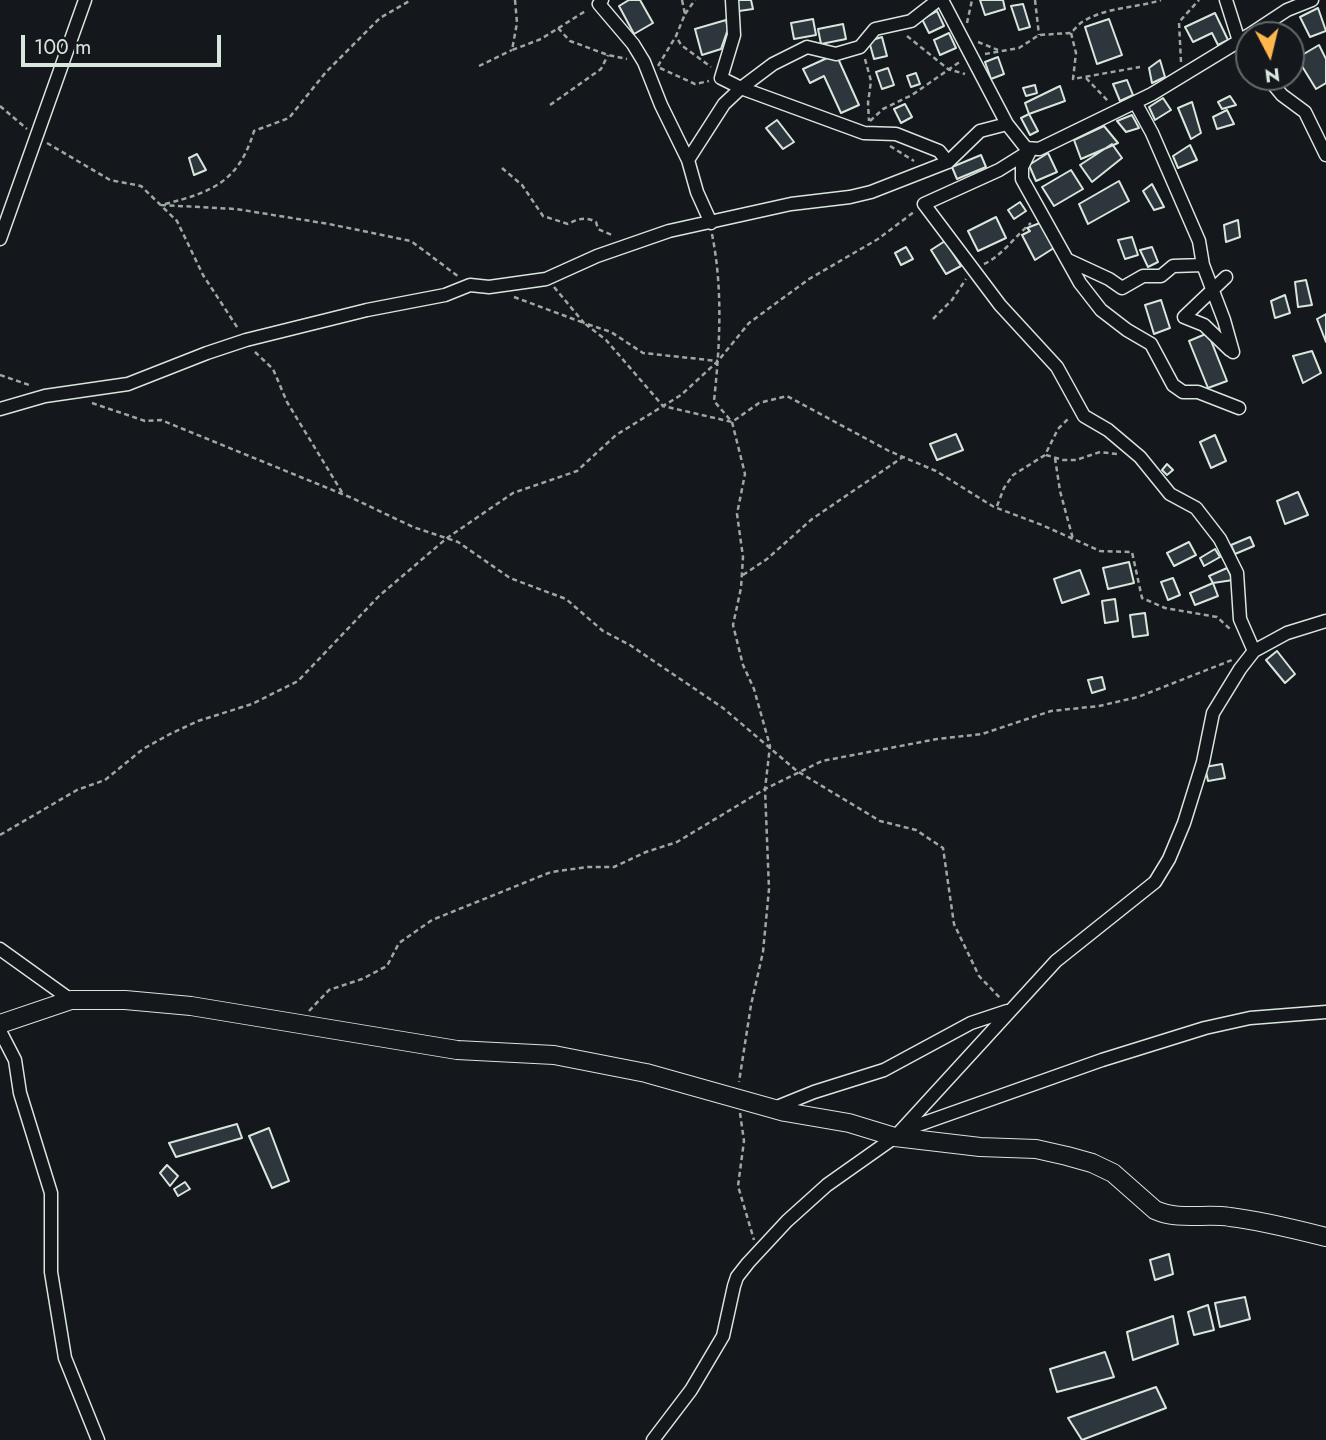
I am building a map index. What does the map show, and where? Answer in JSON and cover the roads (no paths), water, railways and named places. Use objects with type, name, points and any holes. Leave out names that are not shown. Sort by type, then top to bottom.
[{"type":"street","points":[[0,239],[85,0]]},
{"type":"street","points":[[732,0],[734,35],[721,78],[741,88],[864,133],[896,134],[939,151],[948,162]]},
{"type":"street","points":[[688,160],[724,104],[773,64],[807,47],[836,54],[860,47],[875,29],[911,21],[940,0],[974,57],[1007,124],[1018,140],[1031,150]]},
{"type":"street","points":[[1226,0],[1237,21]]},
{"type":"street","points":[[1270,21],[1287,10],[1312,0]]},
{"type":"street","points":[[600,2],[633,44],[643,62],[688,160],[697,192],[711,223]]},
{"type":"street","points":[[1235,44],[1135,102],[924,204],[1000,305],[1057,367],[1084,416],[1108,430],[1140,457],[1170,494],[1196,508],[1220,539],[1237,573],[1240,619],[1254,651]]},
{"type":"street","points":[[1279,91],[1301,107],[1326,155]]},
{"type":"street","points":[[1135,102],[1161,153],[1199,241],[1203,265],[1212,290],[1224,320],[1233,352],[1204,325],[1184,317],[1212,290],[1226,277]]},
{"type":"street","points":[[0,409],[45,396],[128,384],[246,340],[367,310],[445,295],[470,285],[489,287],[546,279],[669,231],[813,200],[850,197],[948,162],[980,131],[1007,124]]},
{"type":"street","points":[[1031,150],[1022,167],[1022,179],[1080,283],[1101,310],[1151,344],[1172,385],[1183,392],[1198,392],[1239,408]]},
{"type":"street","points":[[1068,260],[1122,288],[1143,276],[1161,276],[1173,266],[1203,265]]},
{"type":"street","points":[[653,1440],[691,1390],[723,1336],[737,1277],[787,1221],[827,1185],[897,1134],[1056,961],[1155,882],[1163,872],[1184,823],[1203,762],[1213,713],[1240,669],[1254,651],[1287,633],[1326,621]]},
{"type":"street","points":[[0,949],[71,1000]]},
{"type":"street","points":[[0,1024],[71,1000],[125,999],[457,1051],[554,1055],[646,1073],[772,1109],[897,1134],[980,1147],[1036,1149],[1067,1156],[1092,1163],[1113,1173],[1163,1214],[1184,1217],[1228,1216],[1326,1237]]},
{"type":"street","points":[[772,1109],[814,1092],[884,1070],[971,1023],[1010,1010]]},
{"type":"street","points":[[897,1134],[1102,1060],[1205,1028],[1250,1018],[1326,1012]]},
{"type":"street","points":[[0,1031],[15,1060],[20,1093],[51,1193],[51,1272],[65,1357],[98,1440]]}]
